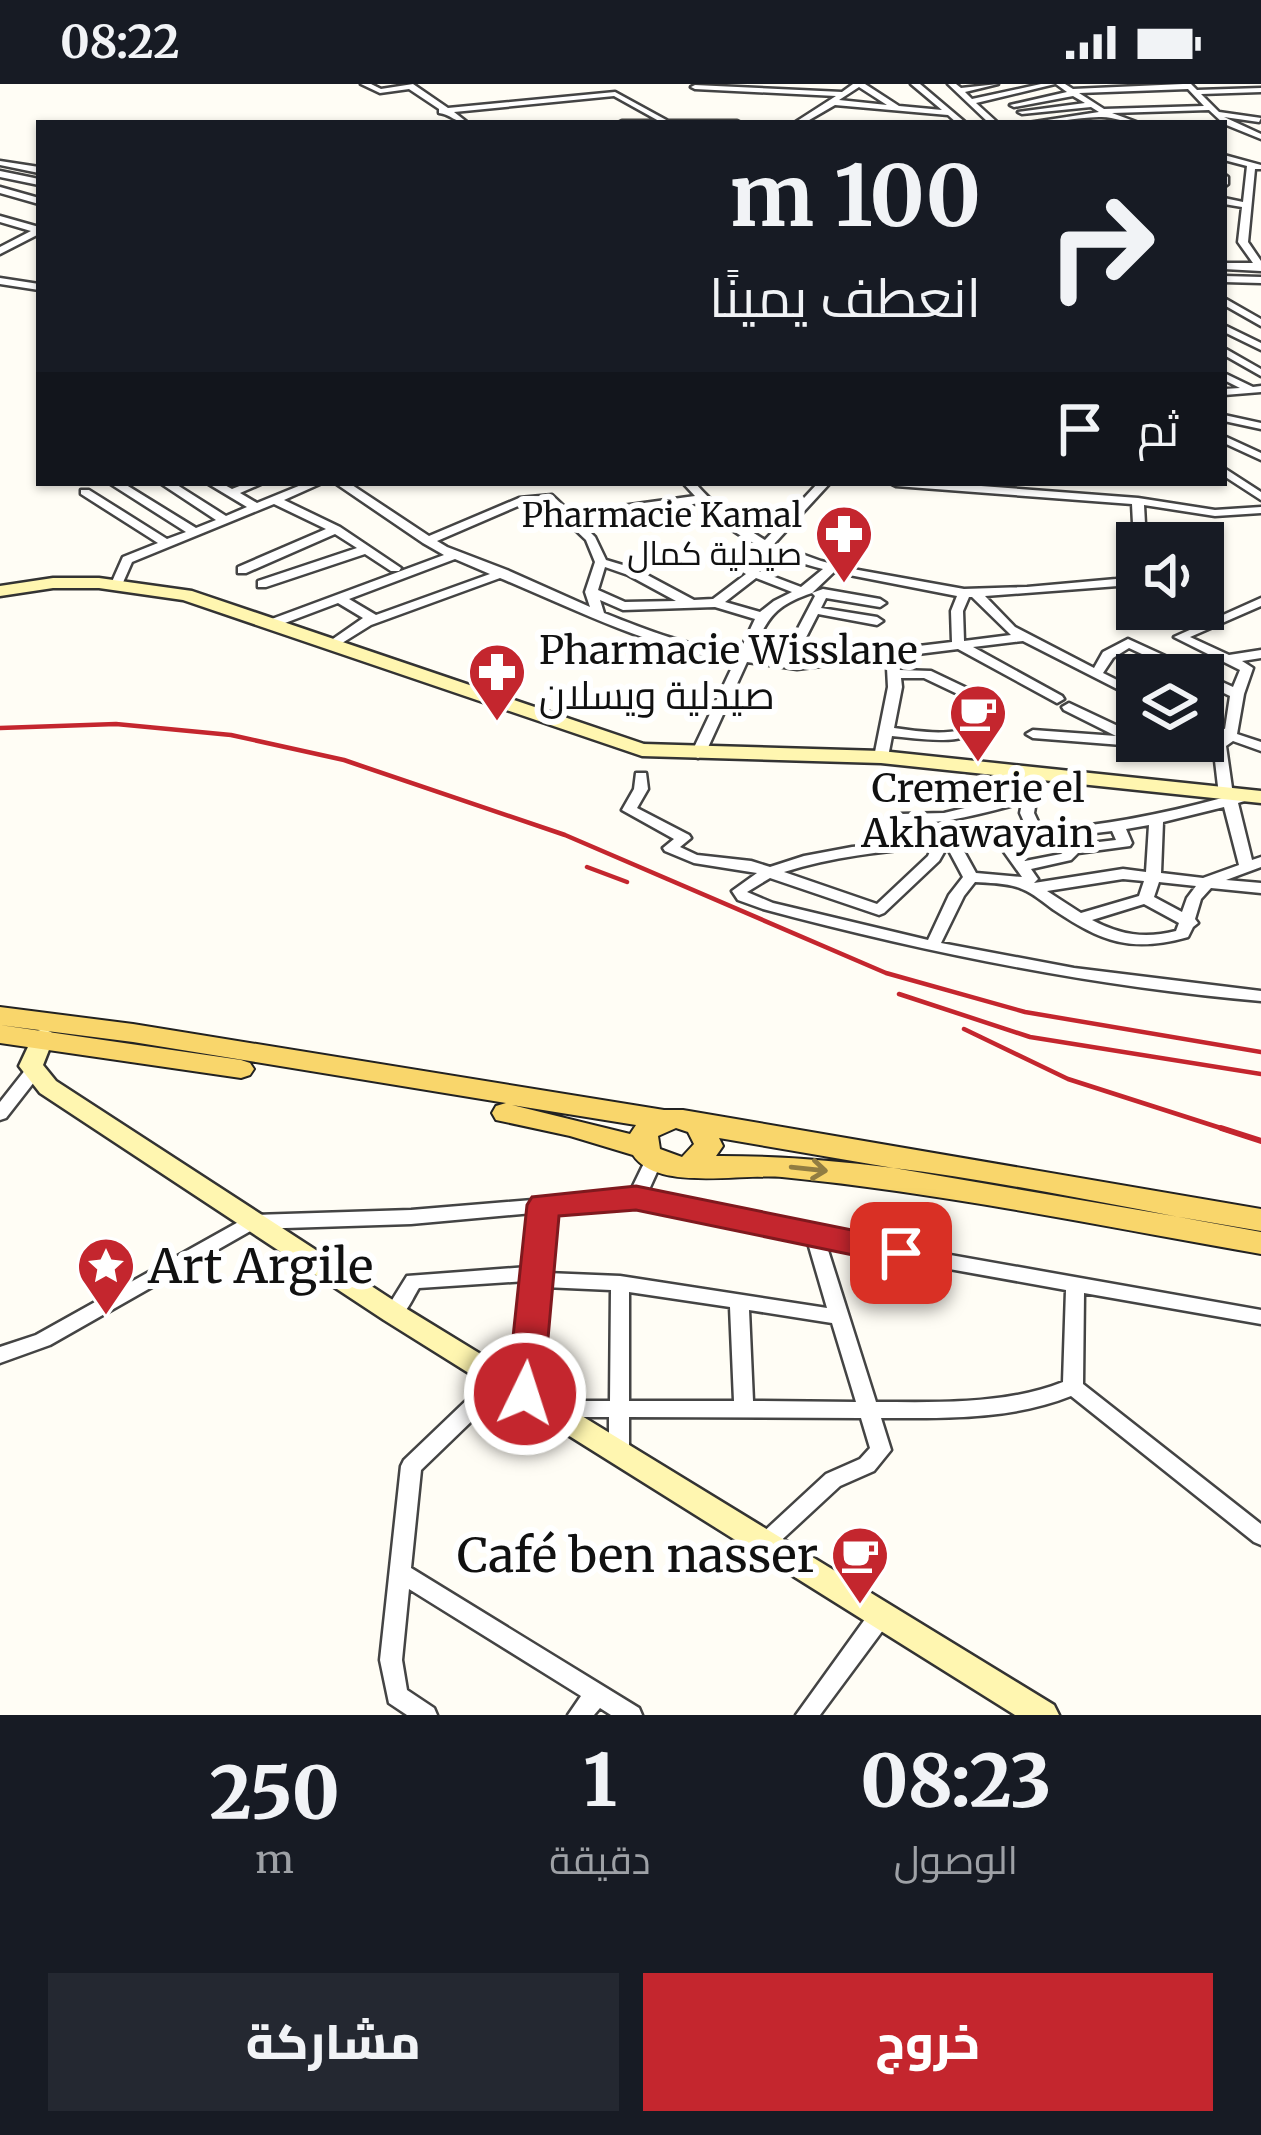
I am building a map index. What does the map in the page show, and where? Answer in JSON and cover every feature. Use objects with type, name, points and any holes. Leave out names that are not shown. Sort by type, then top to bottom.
[{"type":"main road","points":[[0,1016],[664,1120],[682,1119],[1261,1220]]},
{"type":"main road","points":[[0,1034],[43,1037],[533,1118],[672,1167],[814,1169],[1261,1243]]},
{"type":"main road","points":[[648,1155],[644,1134],[664,1120]]},
{"type":"main road","points":[[692,1164],[709,1147],[698,1125]]},
{"type":"street","points":[[365,84],[380,91],[410,85],[458,120]]},
{"type":"street","points":[[778,84],[851,88],[898,109]]},
{"type":"street","points":[[915,84],[958,120]]},
{"type":"street","points":[[956,87],[994,84]]},
{"type":"street","points":[[935,102],[1056,84],[1105,112],[1130,118],[1151,110],[1174,109],[1260,120]]},
{"type":"street","points":[[1154,86],[1184,120]]},
{"type":"street","points":[[695,87],[851,88],[867,106]]},
{"type":"street","points":[[956,87],[992,120],[1091,104]]},
{"type":"street","points":[[1109,87],[1130,118]]},
{"type":"street","points":[[1025,116],[1073,92],[1109,87],[1261,90]]},
{"type":"street","points":[[1190,87],[1212,111],[1261,137]]},
{"type":"street","points":[[803,120],[851,88]]},
{"type":"street","points":[[1231,88],[1260,120]]},
{"type":"street","points":[[1133,89],[1151,110]]},
{"type":"street","points":[[442,111],[615,94],[664,120]]},
{"type":"street","points":[[973,99],[1025,116],[1059,120]]},
{"type":"street","points":[[832,103],[949,113]]},
{"type":"street","points":[[1072,120],[1105,112]]},
{"type":"street","points":[[1227,158],[1256,166],[1244,244],[1260,267]]},
{"type":"street","points":[[0,163],[36,169]]},
{"type":"street","points":[[0,174],[36,181]]},
{"type":"street","points":[[0,190],[36,200]]},
{"type":"street","points":[[0,202],[36,211]]},
{"type":"street","points":[[1227,202],[1247,210]]},
{"type":"street","points":[[1227,211],[1247,210]]},
{"type":"street","points":[[0,219],[36,229]]},
{"type":"street","points":[[2,247],[36,231]]},
{"type":"street","points":[[1244,237],[1261,236]]},
{"type":"street","points":[[1227,266],[1260,267]]},
{"type":"street","points":[[1227,280],[1261,280]]},
{"type":"street","points":[[0,281],[36,287]]},
{"type":"street","points":[[1227,287],[1237,311]]},
{"type":"street","points":[[1227,303],[1261,323]]},
{"type":"street","points":[[1227,330],[1261,347]]},
{"type":"street","points":[[1227,353],[1261,374]]},
{"type":"street","points":[[1227,377],[1256,389]]},
{"type":"street","points":[[1227,419],[1261,426]]},
{"type":"street","points":[[1227,440],[1261,457]]},
{"type":"street","points":[[1227,473],[1261,497]]},
{"type":"street","points":[[1227,484],[1261,497]]},
{"type":"street","points":[[120,486],[193,531]]},
{"type":"street","points":[[171,486],[223,519]]},
{"type":"street","points":[[218,486],[254,506]]},
{"type":"street","points":[[231,494],[250,486]]},
{"type":"street","points":[[117,584],[127,560],[308,486]]},
{"type":"street","points":[[344,486],[449,552],[662,640],[741,659],[785,665],[1024,637]]},
{"type":"street","points":[[691,486],[728,524],[767,545],[831,568],[970,593],[1116,582]]},
{"type":"street","points":[[767,545],[821,486]]},
{"type":"street","points":[[936,486],[1138,501],[1215,513],[1261,510]]},
{"type":"street","points":[[85,492],[165,543]]},
{"type":"street","points":[[427,541],[532,496],[548,497],[591,539],[601,562],[591,592],[598,613]]},
{"type":"street","points":[[273,499],[336,529],[395,568]]},
{"type":"street","points":[[571,517],[701,499]]},
{"type":"street","points":[[1138,501],[1139,522]]},
{"type":"street","points":[[242,570],[336,529]]},
{"type":"street","points":[[262,584],[368,549]]},
{"type":"street","points":[[269,622],[395,568],[449,552]]},
{"type":"street","points":[[269,622],[449,552]]},
{"type":"street","points":[[601,562],[632,572],[690,603]]},
{"type":"street","points":[[698,754],[761,617],[771,607],[812,592],[831,568]]},
{"type":"street","points":[[716,603],[748,572],[812,592],[880,599],[877,621],[894,674],[881,757]]},
{"type":"street","points":[[334,644],[371,621],[502,573]]},
{"type":"street","points":[[0,591],[53,583],[117,584],[186,595],[623,745],[698,754],[881,757],[1241,797]]},
{"type":"street","points":[[591,592],[623,606],[716,603],[761,617]]},
{"type":"street","points":[[785,665],[814,610],[812,592]]},
{"type":"street","points":[[970,593],[1024,637],[1116,684]]},
{"type":"street","points":[[958,644],[958,617],[970,593]]},
{"type":"street","points":[[340,598],[371,621]]},
{"type":"street","points":[[1002,839],[1027,879],[1078,919],[1134,944],[1176,938],[1190,923],[1194,898],[1208,881],[1253,863],[1225,742],[1238,694],[1254,669],[1180,637],[1261,602]]},
{"type":"street","points":[[814,610],[877,621]]},
{"type":"street","points":[[958,617],[992,615]]},
{"type":"street","points":[[1096,674],[1108,656],[1128,643],[1152,654]]},
{"type":"street","points":[[958,644],[1116,732]]},
{"type":"street","points":[[1227,659],[1261,654]]},
{"type":"street","points":[[886,730],[965,734],[983,729],[993,717],[991,705],[926,674],[894,674]]},
{"type":"street","points":[[1224,687],[1238,694]]},
{"type":"street","points":[[1033,734],[1116,739]]},
{"type":"street","points":[[1225,742],[1261,747]]},
{"type":"street","points":[[1034,773],[1028,813],[1036,836]]},
{"type":"street","points":[[641,776],[641,789],[629,810],[683,838],[670,848],[694,859],[771,872],[879,910]]},
{"type":"street","points":[[901,818],[944,817],[1030,797]]},
{"type":"street","points":[[1241,797],[1117,826],[844,853],[771,872],[740,888],[740,894],[768,906],[876,934],[1044,972],[1261,996]]},
{"type":"street","points":[[1146,899],[1153,876],[1156,819]]},
{"type":"street","points":[[1027,879],[1075,850],[1125,843],[1117,826]]},
{"type":"street","points":[[946,844],[971,878]]},
{"type":"street","points":[[876,934],[879,910],[946,844]]},
{"type":"street","points":[[931,947],[947,923],[948,904],[971,878],[1112,874],[1261,888]]},
{"type":"street","points":[[1078,919],[1146,899],[1190,923]]},
{"type":"street","points":[[0,1114],[32,1073],[43,1037]]},
{"type":"street","points":[[32,1073],[251,1222],[1043,1715]]},
{"type":"street","points":[[636,1198],[648,1155]]},
{"type":"street","points":[[0,1355],[43,1340],[251,1222],[411,1216],[636,1198],[815,1238],[1261,1317]]},
{"type":"street","points":[[426,1715],[397,1696],[392,1682],[411,1466],[513,1387],[538,1276],[543,1205]]},
{"type":"street","points":[[766,1542],[833,1480],[877,1457],[880,1440],[815,1238]]},
{"type":"street","points":[[393,1312],[414,1281],[538,1276],[620,1283],[840,1317]]},
{"type":"street","points":[[619,1451],[620,1283]]},
{"type":"street","points":[[1073,1387],[1075,1283]]},
{"type":"street","points":[[739,1301],[744,1408]]},
{"type":"street","points":[[550,1409],[996,1408],[1073,1387]]},
{"type":"street","points":[[1073,1387],[1261,1536]]},
{"type":"street","points":[[400,1572],[631,1715]]},
{"type":"street","points":[[807,1715],[881,1615]]},
{"type":"street","points":[[579,1715],[598,1694]]},
{"type":"railway","points":[[0,728],[116,724],[231,735],[344,760],[565,835],[886,973],[1025,1012],[1261,1052]]},
{"type":"railway","points":[[587,867],[627,882]]},
{"type":"railway","points":[[899,994],[1030,1037],[1261,1074]]},
{"type":"railway","points":[[964,1029],[1068,1079],[1230,1131]]},
{"type":"railway","points":[[1221,1128],[1261,1141]]},
{"type":"place","name":"Pharmacie Kamal صيدلية كمال","points":[[844,585]]},
{"type":"place","name":"Pharmacie Wisslane صيدلية ويسلان","points":[[497,723]]},
{"type":"place","name":"Cremerie el Akhawayain","points":[[978,764]]},
{"type":"place","name":"Art Argile","points":[[106,1317]]},
{"type":"place","name":"Café ben nasser","points":[[860,1606]]},
{"type":"route","points":[[525,1394],[543,1205],[636,1198],[901,1253]]}]
